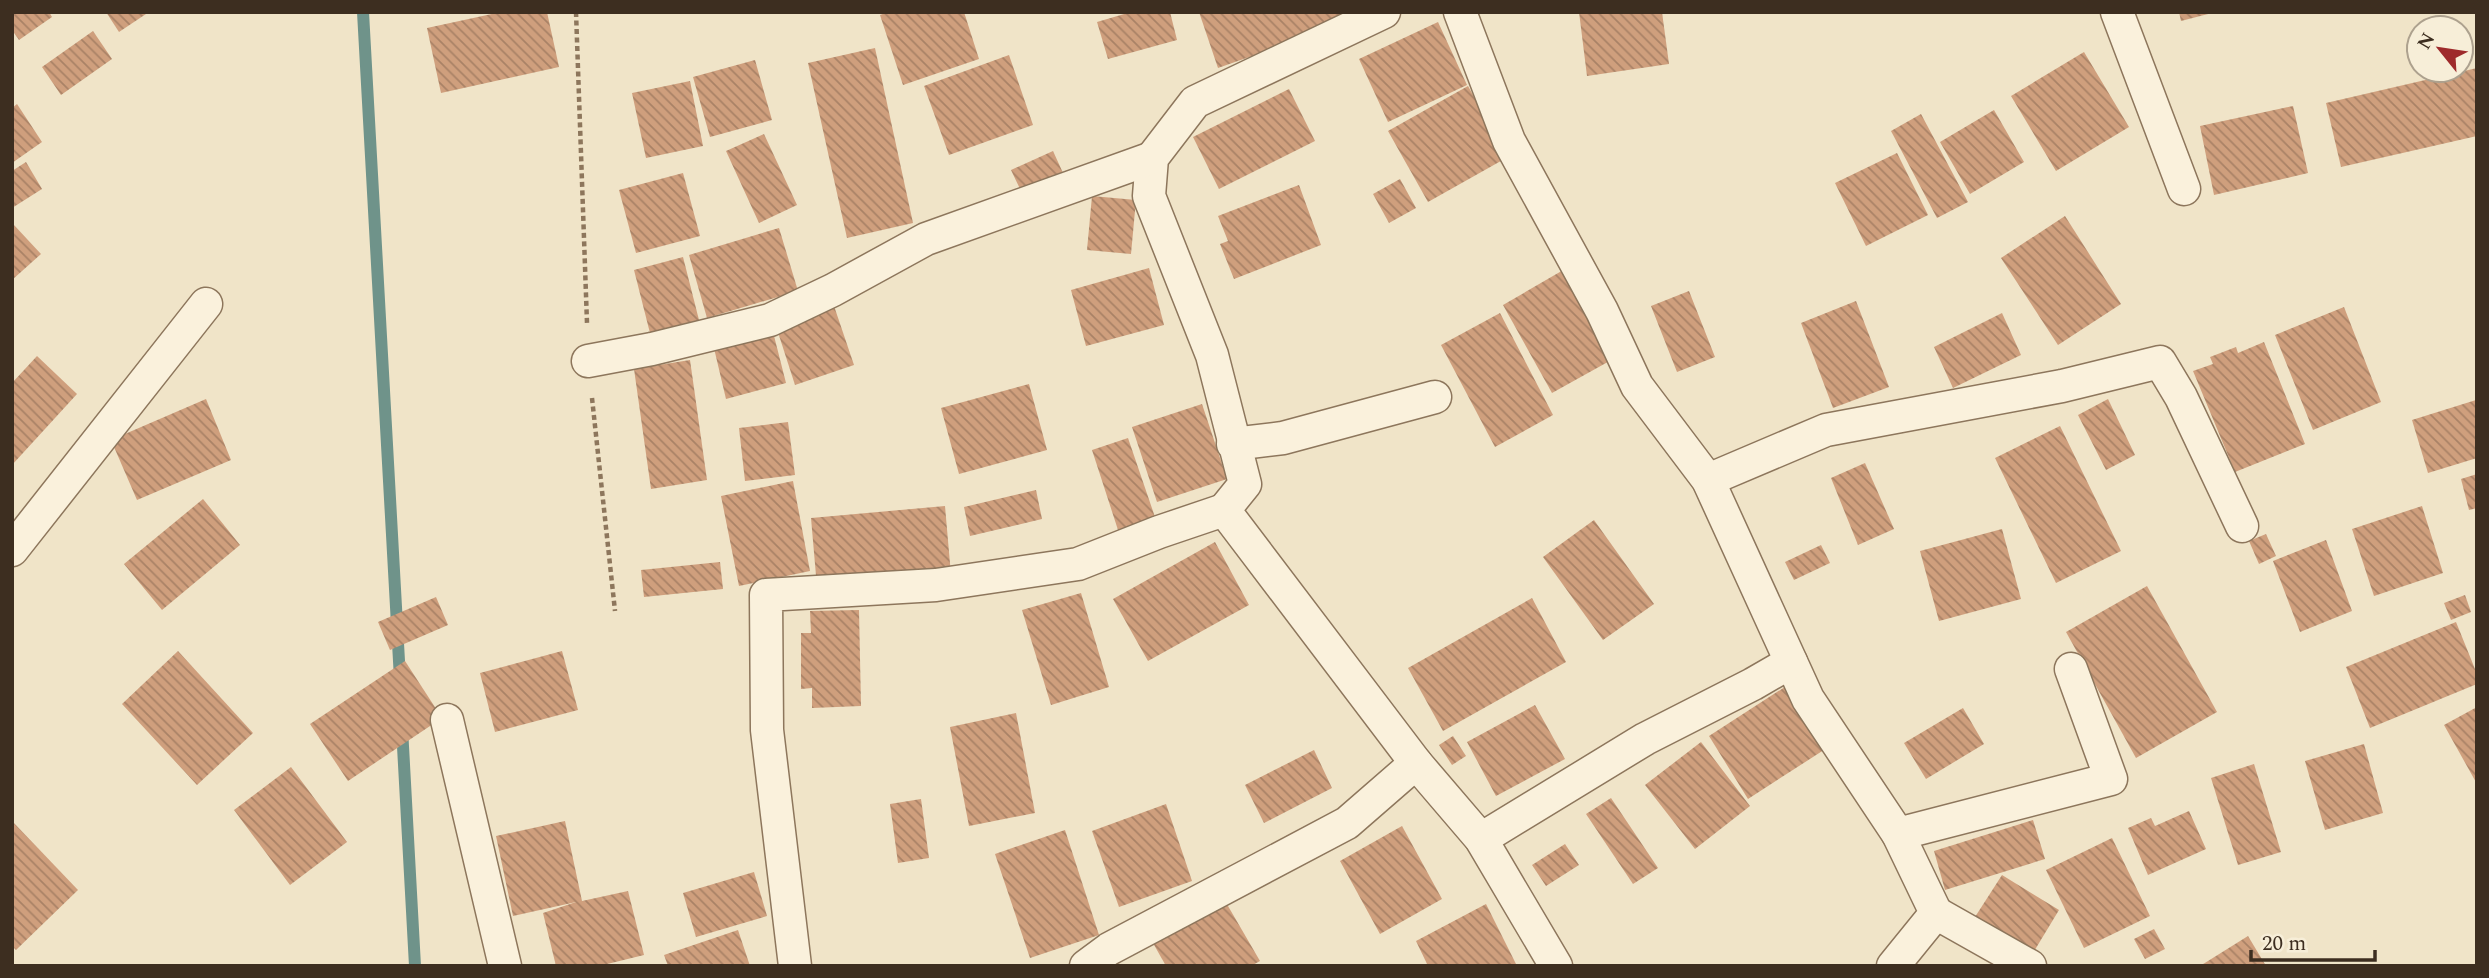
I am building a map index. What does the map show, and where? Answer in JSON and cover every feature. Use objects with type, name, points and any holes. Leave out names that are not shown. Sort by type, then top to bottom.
[{"type":"street","points":[[589,361],[652,349],[769,320],[833,290],[926,239],[1152,158],[1195,102],[1384,12]]},
{"type":"street","points":[[1460,12],[1509,141],[1602,311],[1637,386],[1709,480],[1808,699],[1898,834],[1936,913],[2030,966]]},
{"type":"street","points":[[2118,12],[2184,189]]},
{"type":"street","points":[[794,966],[768,730],[766,595],[936,585],[1079,564],[1224,510],[1245,484],[1212,355],[1149,196],[1152,158]]},
{"type":"street","points":[[12,550],[206,304]]},
{"type":"street","points":[[1709,480],[1826,430],[2062,386],[2160,362],[2181,397],[2242,526]]},
{"type":"street","points":[[1233,444],[1283,438],[1435,397]]},
{"type":"street","points":[[1224,510],[1416,763],[1481,839],[1556,966]]},
{"type":"street","points":[[1481,839],[1645,740],[1791,662]]},
{"type":"street","points":[[1898,834],[2111,779],[2071,669]]},
{"type":"street","points":[[447,720],[505,966]]},
{"type":"street","points":[[1086,966],[1109,949],[1347,823],[1416,763]]},
{"type":"street","points":[[1892,966],[1936,913]]},
{"type":"path","points":[[576,12],[589,361],[615,611]]},
{"type":"building","points":[[12,12],[49,12],[52,17],[19,40],[12,30]]},
{"type":"building","points":[[106,12],[149,12],[119,32]]},
{"type":"building","points":[[501,12],[547,12],[559,67],[441,93],[427,28]]},
{"type":"building","points":[[888,12],[964,12],[979,59],[903,85],[880,15]]},
{"type":"building","points":[[1131,12],[1170,12],[1177,40],[1108,59],[1097,22]]},
{"type":"building","points":[[1199,12],[1365,12],[1366,16],[1218,68]]},
{"type":"building","points":[[1579,12],[1662,12],[1669,64],[1587,76]]},
{"type":"building","points":[[2179,12],[2212,12],[2212,13],[2181,21]]},
{"type":"building","points":[[1438,22],[1467,85],[1388,122],[1359,59]]},
{"type":"building","points":[[93,31],[112,59],[61,95],[42,67]]},
{"type":"building","points":[[875,48],[913,223],[847,238],[808,63]]},
{"type":"building","points":[[2084,52],[2129,127],[2056,171],[2011,96]]},
{"type":"building","points":[[1009,55],[1033,125],[949,155],[924,86]]},
{"type":"building","points":[[755,60],[772,120],[710,137],[693,77]]},
{"type":"building","points":[[2475,68],[2477,136],[2341,167],[2326,103],[2408,84],[2475,84]]},
{"type":"building","points":[[690,81],[703,146],[646,158],[632,93]]},
{"type":"building","points":[[1468,86],[1508,157],[1428,202],[1388,131]]},
{"type":"building","points":[[1289,89],[1315,141],[1219,189],[1193,137]]},
{"type":"building","points":[[17,104],[42,142],[12,163],[12,108]]},
{"type":"building","points":[[2293,106],[2308,173],[2214,195],[2200,126]]},
{"type":"building","points":[[1994,110],[2024,162],[1970,194],[1940,142]]},
{"type":"building","points":[[1921,114],[1968,202],[1937,218],[1891,131]]},
{"type":"building","points":[[764,134],[797,205],[759,223],[726,151]]},
{"type":"building","points":[[1053,151],[1063,173],[1022,193],[1011,170]]},
{"type":"building","points":[[1897,153],[1928,215],[1866,246],[1835,183]]},
{"type":"building","points":[[26,162],[42,189],[12,208],[12,171]]},
{"type":"building","points":[[683,173],[700,236],[636,253],[619,190]]},
{"type":"building","points":[[1400,179],[1416,208],[1389,223],[1373,194]]},
{"type":"building","points":[[1299,185],[1321,245],[1234,279],[1220,244],[1228,241],[1218,216]]},
{"type":"building","points":[[1092,196],[1136,200],[1131,254],[1087,250]]},
{"type":"building","points":[[2065,216],[2121,304],[2058,345],[2001,258]]},
{"type":"building","points":[[12,223],[41,254],[12,280]]},
{"type":"building","points":[[779,228],[798,291],[707,318],[689,255]]},
{"type":"building","points":[[683,257],[700,324],[651,337],[634,270]]},
{"type":"building","points":[[1149,268],[1164,325],[1086,346],[1071,290]]},
{"type":"building","points":[[1565,269],[1615,358],[1552,393],[1503,305]]},
{"type":"building","points":[[1689,291],[1715,357],[1677,372],[1651,306]]},
{"type":"building","points":[[1856,301],[1889,387],[1833,408],[1801,323]]},
{"type":"building","points":[[833,303],[854,365],[795,385],[775,323]]},
{"type":"building","points":[[2344,307],[2381,402],[2313,430],[2275,335]]},
{"type":"building","points":[[1500,313],[1553,415],[1495,447],[1441,345]]},
{"type":"building","points":[[2002,313],[2021,355],[1953,388],[1934,347]]},
{"type":"building","points":[[772,328],[786,383],[726,399],[713,344]]},
{"type":"building","points":[[2264,342],[2305,444],[2235,472],[2193,371],[2213,364],[2210,357],[2236,347],[2238,353]]},
{"type":"building","points":[[37,356],[77,394],[12,465],[12,383]]},
{"type":"building","points":[[690,360],[707,480],[651,489],[634,369]]},
{"type":"building","points":[[1029,384],[1047,450],[959,474],[941,408]]},
{"type":"building","points":[[206,399],[231,460],[137,500],[111,440]]},
{"type":"building","points":[[2108,399],[2135,455],[2106,470],[2078,415]]},
{"type":"building","points":[[2476,400],[2477,458],[2428,473],[2412,420]]},
{"type":"building","points":[[1202,404],[1227,479],[1157,502],[1132,427]]},
{"type":"building","points":[[788,422],[795,475],[745,481],[739,428]]},
{"type":"building","points":[[2060,426],[2121,551],[2056,583],[1995,458]]},
{"type":"building","points":[[1128,438],[1156,520],[1119,533],[1092,450]]},
{"type":"building","points":[[1865,463],[1894,529],[1858,545],[1831,478]]},
{"type":"building","points":[[2477,474],[2477,508],[2469,510],[2461,479]]},
{"type":"building","points":[[793,481],[810,571],[739,586],[721,496]]},
{"type":"building","points":[[1036,490],[1042,519],[970,536],[964,507]]},
{"type":"building","points":[[203,499],[240,545],[162,610],[124,564]]},
{"type":"building","points":[[945,506],[951,575],[817,587],[811,518]]},
{"type":"building","points":[[2422,506],[2443,573],[2374,596],[2352,529]]},
{"type":"building","points":[[1594,520],[1654,604],[1603,640],[1543,557]]},
{"type":"building","points":[[2002,529],[2021,599],[1939,621],[1920,551]]},
{"type":"building","points":[[2266,534],[2276,556],[2259,564],[2249,541]]},
{"type":"building","points":[[2326,540],[2352,611],[2300,632],[2273,561]]},
{"type":"building","points":[[1215,542],[1249,605],[1148,661],[1113,599]]},
{"type":"building","points":[[1821,545],[1830,563],[1794,580],[1785,562]]},
{"type":"building","points":[[720,562],[723,589],[644,597],[641,570]]},
{"type":"building","points":[[2147,586],[2217,712],[2136,758],[2066,632]]},
{"type":"building","points":[[1081,593],[1109,687],[1051,705],[1022,610]]},
{"type":"building","points":[[2465,595],[2471,612],[2451,620],[2444,603]]},
{"type":"building","points":[[436,597],[448,625],[390,650],[378,622]]},
{"type":"building","points":[[1532,598],[1566,662],[1443,731],[1408,668]]},
{"type":"building","points":[[859,610],[861,706],[812,708],[812,688],[801,689],[801,633],[811,633],[810,611]]},
{"type":"building","points":[[2456,622],[2477,674],[2477,684],[2370,728],[2346,667]]},
{"type":"building","points":[[178,651],[253,733],[197,785],[122,704]]},
{"type":"building","points":[[562,651],[578,710],[495,732],[480,673]]},
{"type":"building","points":[[405,661],[442,718],[348,781],[310,724]]},
{"type":"building","points":[[1791,683],[1830,746],[1748,799],[1709,736]]},
{"type":"building","points":[[1535,705],[1565,759],[1496,796],[1467,742]]},
{"type":"building","points":[[2477,707],[2477,784],[2444,725]]},
{"type":"building","points":[[1963,708],[1984,744],[1926,779],[1904,743]]},
{"type":"building","points":[[1016,713],[1035,813],[969,826],[950,727]]},
{"type":"building","points":[[1453,736],[1466,756],[1452,765],[1439,745]]},
{"type":"building","points":[[1701,742],[1750,806],[1695,849],[1645,785]]},
{"type":"building","points":[[2364,744],[2383,813],[2325,830],[2305,761]]},
{"type":"building","points":[[1314,750],[1332,788],[1264,823],[1245,785]]},
{"type":"building","points":[[2254,764],[2281,852],[2238,865],[2211,778]]},
{"type":"building","points":[[291,767],[347,842],[290,885],[234,810]]},
{"type":"building","points":[[1611,798],[1658,868],[1633,884],[1586,814]]},
{"type":"building","points":[[921,799],[929,858],[898,863],[890,804]]},
{"type":"building","points":[[1166,804],[1192,881],[1119,907],[1092,831]]},
{"type":"building","points":[[2189,811],[2206,849],[2148,875],[2128,828],[2151,818],[2155,826]]},
{"type":"building","points":[[2033,820],[2045,859],[1945,890],[1934,851]]},
{"type":"building","points":[[12,821],[78,890],[16,950],[12,946]]},
{"type":"building","points":[[565,821],[582,901],[628,891],[644,955],[599,966],[556,966],[543,913],[576,902],[513,916],[496,836]]},
{"type":"building","points":[[1402,826],[1442,899],[1380,934],[1340,861]]},
{"type":"building","points":[[1065,830],[1099,935],[1030,958],[995,854]]},
{"type":"building","points":[[2112,838],[2150,916],[2084,948],[2046,870]]},
{"type":"building","points":[[1565,844],[1579,865],[1546,886],[1532,865]]},
{"type":"building","points":[[754,872],[767,916],[696,937],[683,893]]},
{"type":"building","points":[[2002,875],[2059,910],[2033,953],[1975,917]]},
{"type":"building","points":[[1221,894],[1260,961],[1251,966],[1166,966],[1149,936]]},
{"type":"building","points":[[1486,904],[1517,966],[1428,966],[1416,941]]},
{"type":"building","points":[[2154,929],[2165,949],[2145,959],[2134,939]]},
{"type":"building","points":[[738,930],[750,966],[668,966],[664,955]]},
{"type":"building","points":[[2248,936],[2266,966],[2200,966]]},
{"type":"waterway","points":[[363,12],[400,679]]},
{"type":"waterway","points":[[402,728],[415,966]]}]
